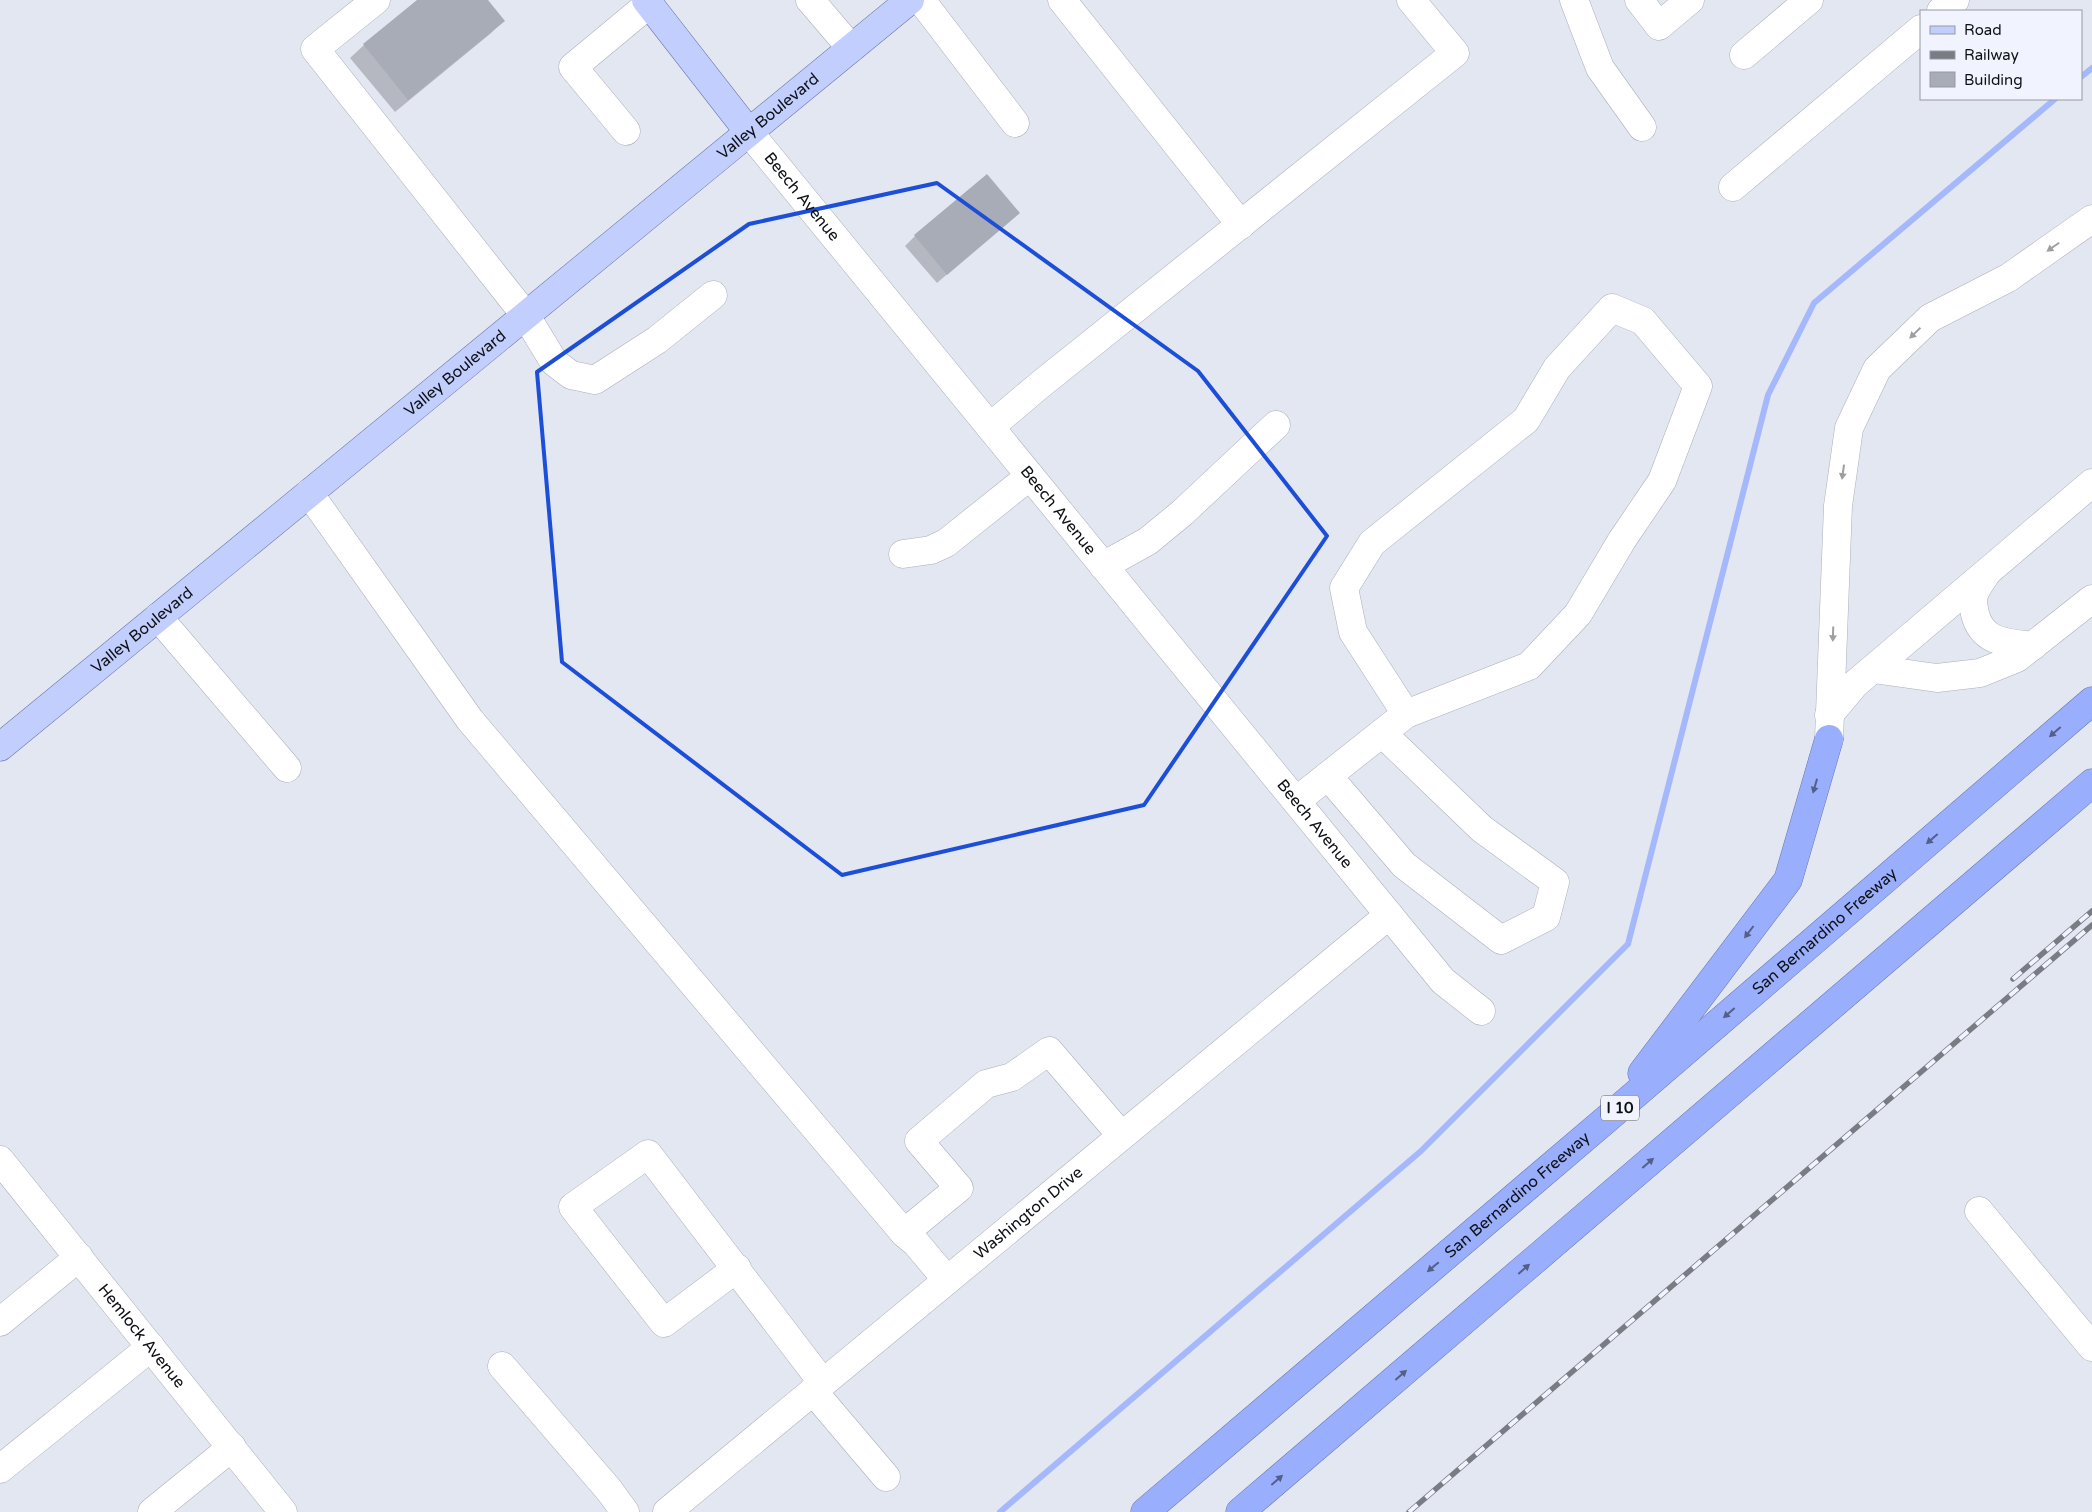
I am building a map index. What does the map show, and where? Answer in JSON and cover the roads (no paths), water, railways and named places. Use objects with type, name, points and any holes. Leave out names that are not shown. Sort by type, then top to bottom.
[{"type":"highway","name":"San Bernardino Freeway","points":[[1145,1512],[1609,1117],[2092,701]]},
{"type":"highway","points":[[1609,1117],[1788,880],[1829,727]]},
{"type":"highway","points":[[1240,1512],[2092,783]]},
{"type":"main road","name":"Valley Boulevard","points":[[0,747],[910,0]]},
{"type":"main road","name":"Beech Avenue","points":[[648,2],[748,132]]},
{"type":"street","points":[[376,0],[315,49],[526,316],[554,362],[571,376],[595,380],[657,340],[713,295]]},
{"type":"street","points":[[810,0],[851,48]]},
{"type":"street","points":[[921,0],[1015,123]]},
{"type":"street","points":[[1062,0],[1240,225]]},
{"type":"street","points":[[990,427],[1455,53],[1411,0]]},
{"type":"street","points":[[1574,0],[1600,68],[1642,127]]},
{"type":"street","points":[[1639,0],[1659,26],[1690,0]]},
{"type":"street","points":[[1744,55],[1809,0]]},
{"type":"street","points":[[1943,10],[1955,0]]},
{"type":"street","points":[[626,131],[573,67],[648,2]]},
{"type":"street","points":[[1733,187],[1920,30]]},
{"type":"street","name":"Beech Avenue","points":[[748,132],[1443,982],[1481,1011]]},
{"type":"street","points":[[1829,727],[1838,506],[1849,428],[1877,369],[1930,318],[2008,278],[2092,219]]},
{"type":"street","points":[[1296,801],[1406,714],[1529,666],[1578,614],[1622,540],[1662,481],[1698,386],[1643,321],[1612,308],[1557,368],[1526,420],[1372,543],[1344,588],[1353,632],[1406,714]]},
{"type":"street","points":[[1103,566],[1148,541],[1276,425]]},
{"type":"street","points":[[903,554],[930,550],[946,543],[1030,476]]},
{"type":"street","points":[[1829,727],[1855,684],[2092,483]]},
{"type":"street","points":[[309,493],[470,720],[904,1233],[916,1243],[947,1280]]},
{"type":"street","points":[[1986,572],[1974,595],[1974,612],[1978,626],[1988,636],[2008,643],[2033,646]]},
{"type":"street","points":[[1873,669],[1937,678],[1980,673],[2017,658],[2092,599]]},
{"type":"street","points":[[158,617],[287,768]]},
{"type":"street","points":[[1328,776],[1404,865],[1501,940],[1546,917],[1555,882],[1482,829],[1382,733]]},
{"type":"street","name":"Washington Drive","points":[[667,1512],[1389,915]]},
{"type":"street","points":[[904,1233],[959,1188],[919,1141],[986,1084],[1012,1077],[1049,1052],[1121,1135]]},
{"type":"street","points":[[737,1268],[664,1323],[573,1207],[648,1154],[737,1268],[818,1387],[886,1477]]},
{"type":"street","name":"Hemlock Avenue","points":[[4,1173],[79,1257],[283,1512]]},
{"type":"street","points":[[1979,1211],[2092,1347]]},
{"type":"street","points":[[0,1322],[79,1257]]},
{"type":"street","points":[[0,1469],[151,1347]]},
{"type":"street","points":[[502,1366],[609,1490],[625,1512]]},
{"type":"street","points":[[152,1512],[232,1447]]},
{"type":"waterway","points":[[2082,76],[2092,68]]},
{"type":"waterway","points":[[1000,1512],[1421,1151],[1628,944],[1768,395],[1814,303],[2054,100]]},
{"type":"railway","points":[[2013,979],[2092,911]]},
{"type":"railway","points":[[1409,1512],[2092,925]]}]
